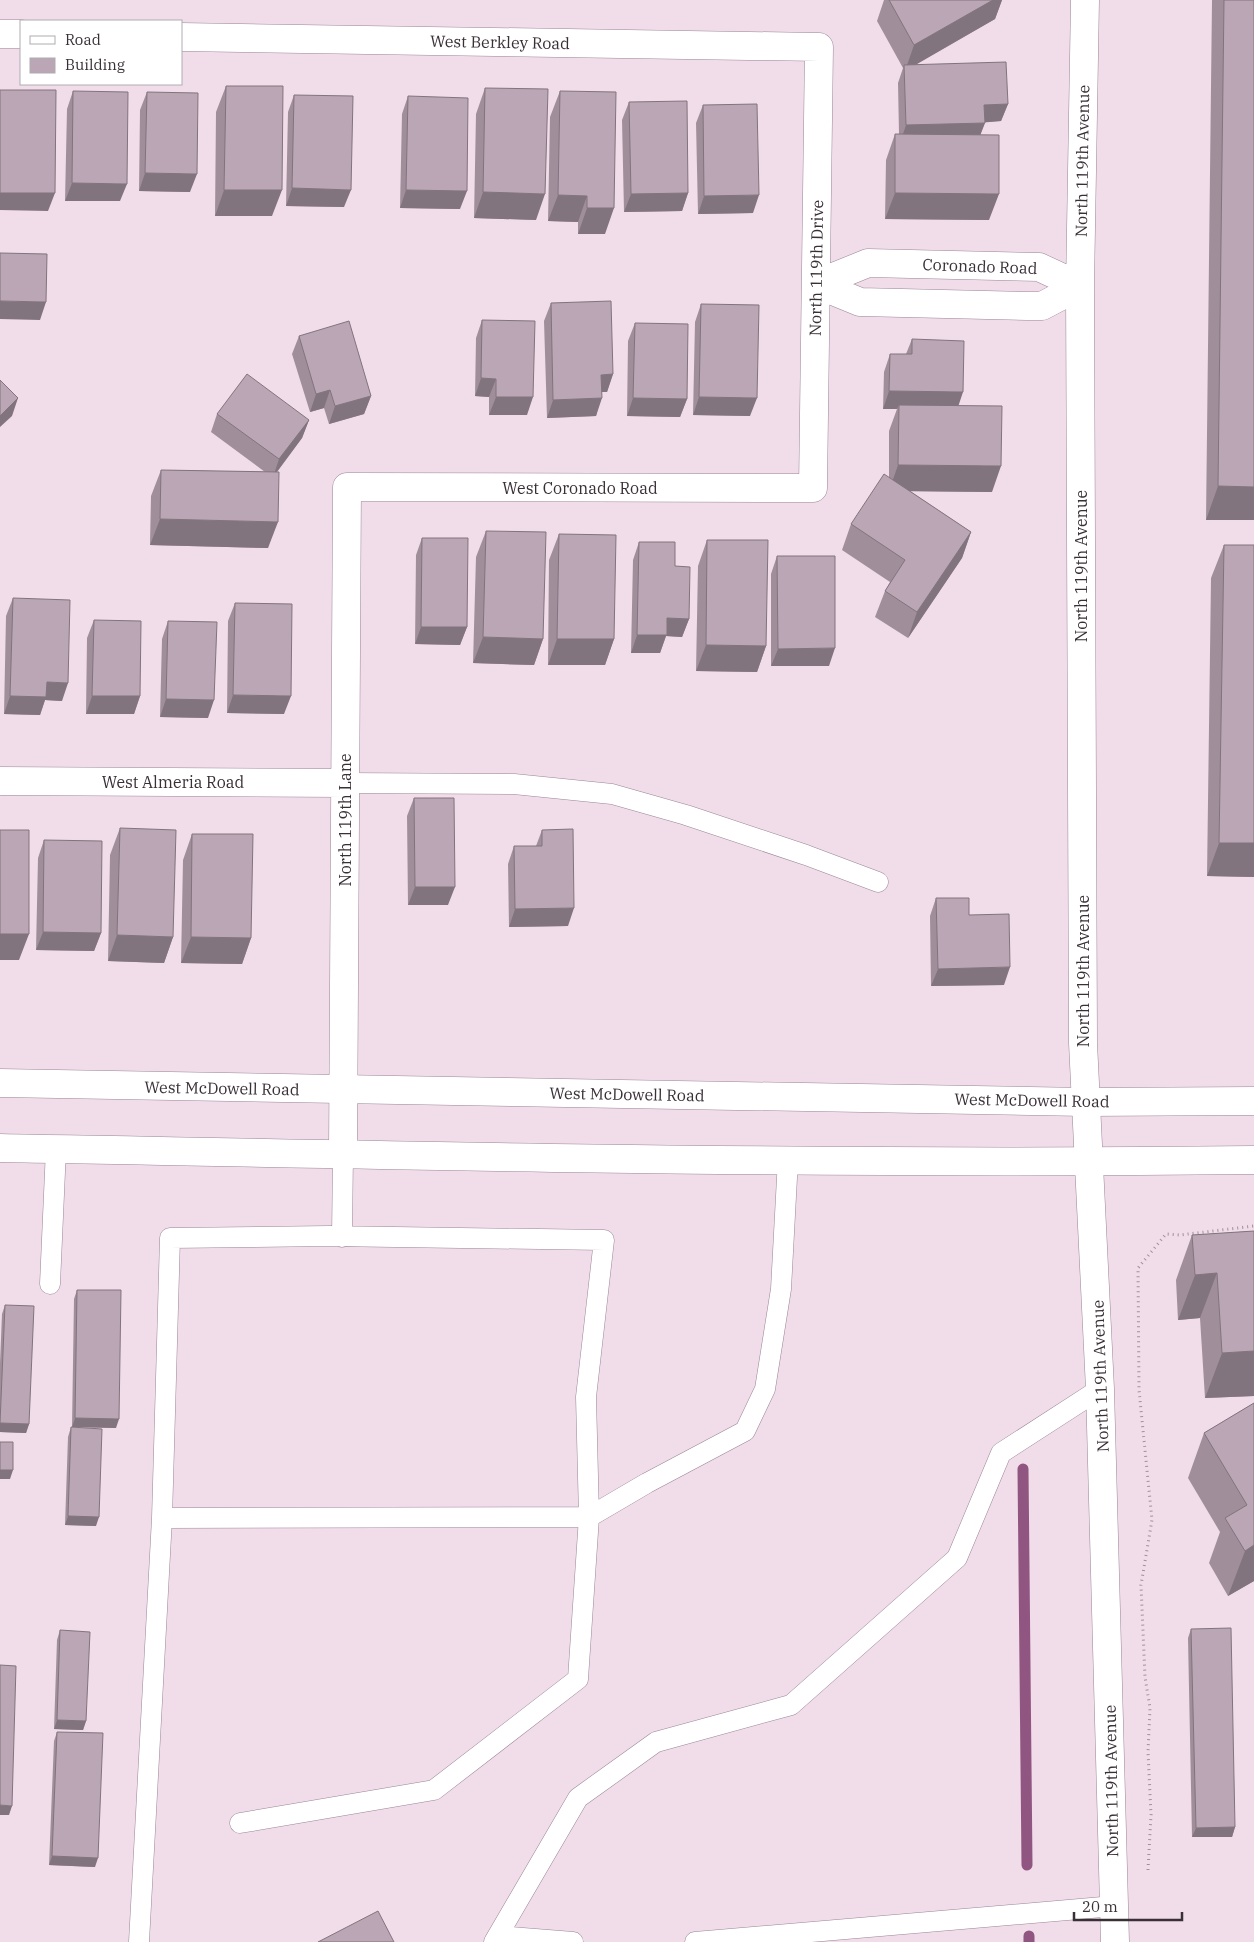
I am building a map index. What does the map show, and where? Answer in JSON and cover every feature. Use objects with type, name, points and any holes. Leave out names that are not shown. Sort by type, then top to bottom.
[{"type":"street","name":"North 119th Avenue","points":[[1085,0],[1080,286],[1085,1102],[1091,1162],[1100,1389],[1115,1942]]},
{"type":"street","points":[[0,34],[20,34]]},
{"type":"street","name":"West Berkley Road","points":[[182,37],[819,47]]},
{"type":"street","name":"North 119th Drive","points":[[813,488],[819,47]]},
{"type":"street","name":"Coronado Road","points":[[816,284],[868,263],[1039,266],[1080,286]]},
{"type":"street","points":[[816,284],[860,302],[1027,306],[1042,306],[1080,286]]},
{"type":"street","name":"West Coronado Road","points":[[347,487],[813,488]]},
{"type":"street","name":"North 119th Lane","points":[[343,1153],[347,487]]},
{"type":"street","name":"West Almeria Road","points":[[0,781],[345,784]]},
{"type":"street","name":"West McDowell Road","points":[[0,1083],[1085,1102],[1254,1101]]},
{"type":"street","points":[[0,1148],[1091,1162],[1254,1160]]},
{"type":"lane","points":[[345,784],[514,784],[612,794],[686,815],[878,882]]},
{"type":"lane","points":[[50,1284],[56,1149]]},
{"type":"lane","points":[[342,1237],[343,1153]]},
{"type":"lane","points":[[162,1518],[589,1517],[647,1482],[745,1431],[765,1389],[779,1298],[788,1159]]},
{"type":"lane","points":[[139,1942],[162,1518],[170,1238],[342,1237],[604,1240],[586,1397],[589,1517],[578,1679],[434,1790],[240,1823]]},
{"type":"lane","points":[[573,1942],[496,1939],[578,1798],[656,1742],[791,1705],[957,1558],[1001,1453],[1100,1389]]},
{"type":"lane","points":[[695,1942],[1114,1906]]},
{"type":"path","points":[[1148,1871],[1151,1815],[1148,1752],[1150,1708],[1145,1677],[1141,1585],[1152,1520],[1139,1390],[1138,1268],[1166,1234],[1180,1235],[1254,1226]]},
{"type":"building","points":[[889,0],[993,0],[914,45]]},
{"type":"building","points":[[1224,0],[1254,0],[1254,487],[1218,486]]},
{"type":"building","points":[[1006,62],[1008,104],[984,105],[985,123],[906,125],[904,65]]},
{"type":"building","points":[[226,86],[283,86],[282,190],[224,190]]},
{"type":"building","points":[[485,88],[548,89],[545,194],[483,192]]},
{"type":"building","points":[[0,90],[56,90],[55,193],[0,193]]},
{"type":"building","points":[[73,91],[128,92],[127,184],[72,183]]},
{"type":"building","points":[[560,91],[616,92],[614,208],[587,208],[587,196],[558,195]]},
{"type":"building","points":[[147,92],[198,93],[197,174],[145,173]]},
{"type":"building","points":[[294,95],[353,96],[351,190],[292,188]]},
{"type":"building","points":[[408,96],[468,98],[467,191],[406,190]]},
{"type":"building","points":[[687,101],[688,193],[631,194],[629,102]]},
{"type":"building","points":[[757,104],[759,195],[704,196],[703,105]]},
{"type":"building","points":[[895,134],[999,135],[999,194],[895,193]]},
{"type":"building","points":[[0,253],[47,254],[46,302],[0,301]]},
{"type":"building","points":[[611,301],[613,374],[601,375],[602,398],[553,400],[551,303]]},
{"type":"building","points":[[701,304],[759,305],[757,398],[699,397]]},
{"type":"building","points":[[482,320],[535,321],[533,397],[496,397],[496,379],[481,378]]},
{"type":"building","points":[[349,321],[371,396],[335,406],[330,390],[316,394],[299,336]]},
{"type":"building","points":[[635,323],[688,324],[687,399],[633,398]]},
{"type":"building","points":[[912,339],[964,341],[963,392],[889,391],[890,354],[912,354]]},
{"type":"building","points":[[247,374],[309,420],[279,459],[217,414]]},
{"type":"building","points":[[0,380],[18,398],[0,416]]},
{"type":"building","points":[[899,405],[1002,406],[1001,466],[898,465]]},
{"type":"building","points":[[161,470],[279,472],[278,522],[160,519]]},
{"type":"building","points":[[884,474],[971,532],[917,612],[885,591],[905,560],[851,524]]},
{"type":"building","points":[[486,531],[546,532],[543,639],[483,637]]},
{"type":"building","points":[[559,534],[616,535],[614,639],[557,639]]},
{"type":"building","points":[[422,538],[468,538],[467,627],[421,627]]},
{"type":"building","points":[[707,540],[768,540],[766,646],[706,645]]},
{"type":"building","points":[[639,542],[675,542],[675,566],[690,567],[689,619],[667,618],[667,635],[637,635]]},
{"type":"building","points":[[1224,545],[1254,545],[1254,843],[1219,843]]},
{"type":"building","points":[[777,556],[835,556],[835,648],[778,649]]},
{"type":"building","points":[[13,598],[70,600],[68,683],[47,682],[46,697],[10,696]]},
{"type":"building","points":[[235,603],[292,604],[291,696],[233,695]]},
{"type":"building","points":[[94,620],[141,621],[140,696],[92,696]]},
{"type":"building","points":[[168,621],[217,622],[214,700],[166,699]]},
{"type":"building","points":[[414,798],[454,798],[455,887],[415,887]]},
{"type":"building","points":[[120,828],[176,830],[173,937],[117,935]]},
{"type":"building","points":[[573,829],[574,908],[515,909],[514,846],[542,846],[542,830]]},
{"type":"building","points":[[0,830],[29,830],[29,934],[0,934]]},
{"type":"building","points":[[192,834],[253,834],[251,938],[191,937]]},
{"type":"building","points":[[44,840],[102,841],[101,933],[43,932]]},
{"type":"building","points":[[936,898],[969,898],[969,915],[1009,914],[1010,967],[938,969]]},
{"type":"building","points":[[1254,1231],[1254,1351],[1222,1353],[1217,1273],[1195,1275],[1192,1235]]},
{"type":"building","points":[[77,1290],[121,1290],[119,1419],[75,1418]]},
{"type":"building","points":[[5,1305],[34,1306],[29,1424],[0,1423]]},
{"type":"building","points":[[1254,1403],[1254,1545],[1245,1551],[1225,1518],[1247,1505],[1204,1433]]},
{"type":"building","points":[[71,1427],[102,1429],[99,1517],[68,1516]]},
{"type":"building","points":[[0,1442],[13,1442],[13,1470],[0,1470]]},
{"type":"building","points":[[1231,1628],[1235,1827],[1196,1828],[1191,1629]]},
{"type":"building","points":[[60,1630],[90,1632],[86,1721],[57,1720]]},
{"type":"building","points":[[0,1665],[16,1666],[12,1806],[0,1805]]},
{"type":"building","points":[[57,1732],[103,1733],[98,1858],[52,1856]]},
{"type":"building","points":[[378,1911],[394,1942],[318,1942]]},
{"type":"waterway","points":[[1023,1469],[1027,1865]]},
{"type":"waterway","points":[[1029,1936],[1029,1942]]}]
